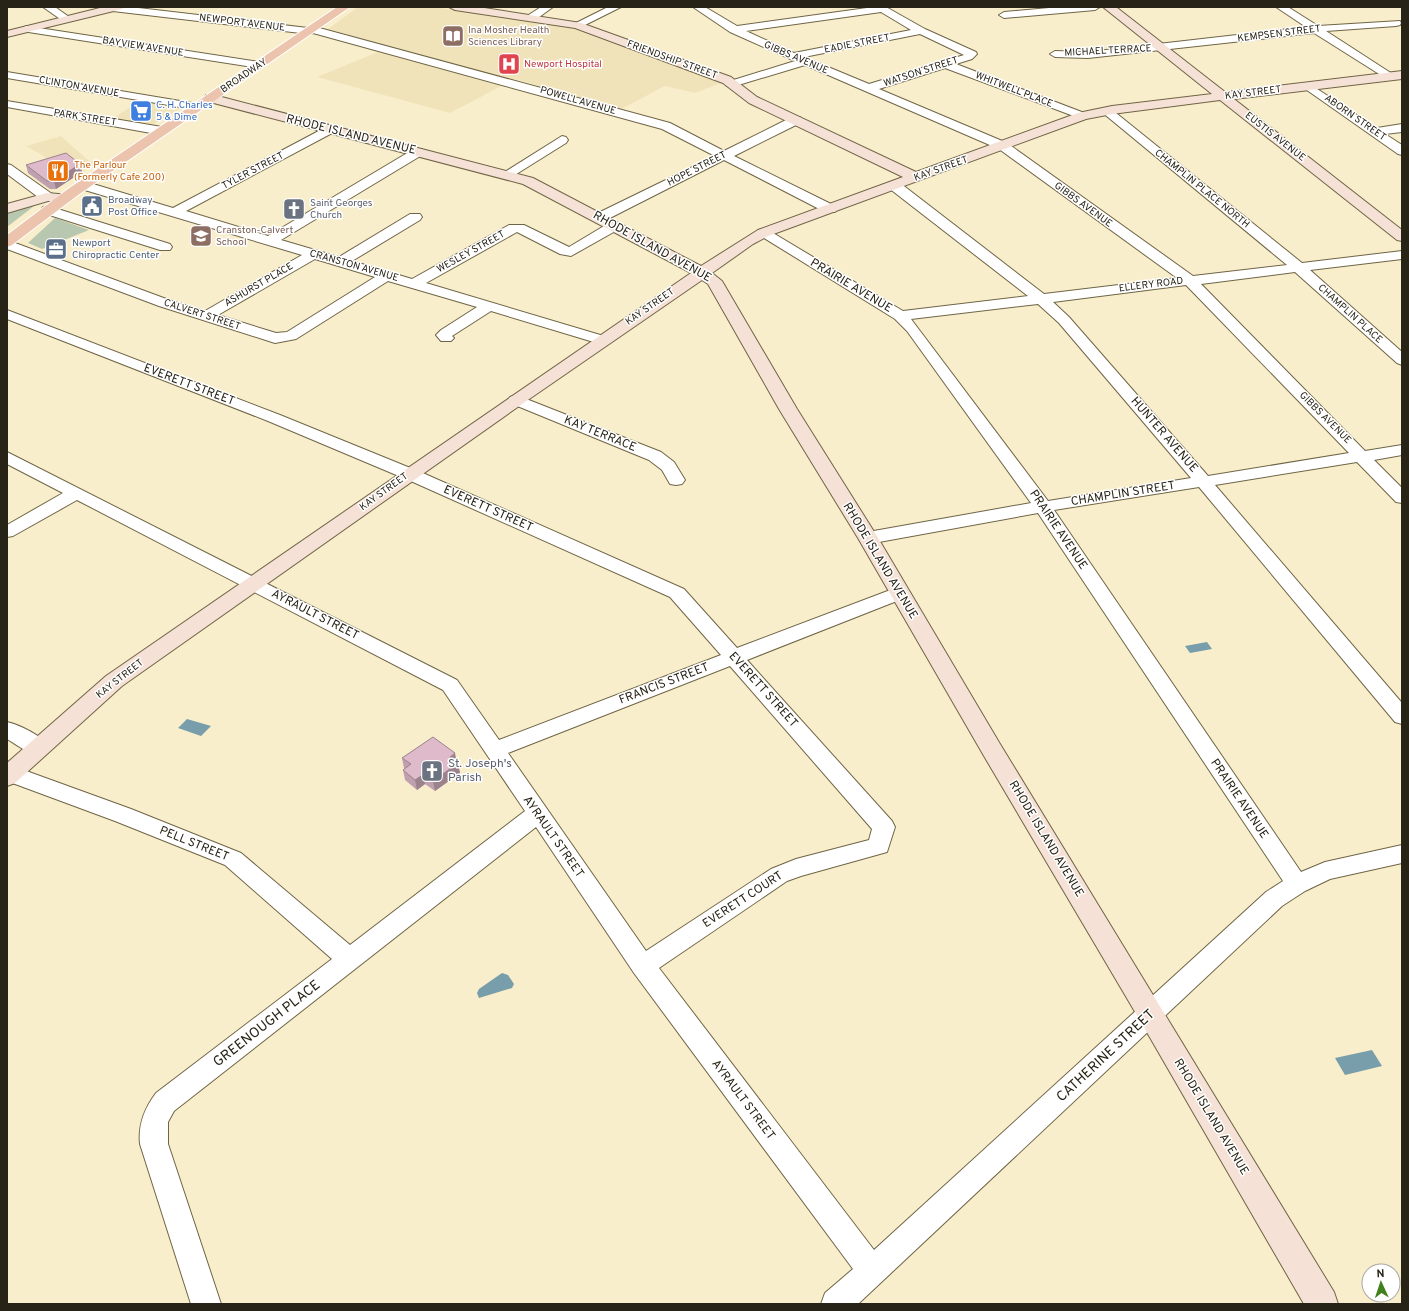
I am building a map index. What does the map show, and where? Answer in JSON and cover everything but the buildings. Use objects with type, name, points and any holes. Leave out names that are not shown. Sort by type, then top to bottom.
[{"type":"main road","name":"BROADWAY","points":[[65,198],[162,130],[344,7]]},
{"type":"main road","points":[[7,243],[48,203]]},
{"type":"street","points":[[48,7],[67,19]]},
{"type":"street","name":"FRIENDSHIP STREET","points":[[455,7],[577,25],[727,80],[753,100],[916,178]]},
{"type":"street","points":[[531,18],[548,7]]},
{"type":"street","points":[[577,25],[616,7]]},
{"type":"street","name":"GIBBS AVENUE","points":[[698,7],[734,30],[804,62],[869,88],[1003,146],[1190,281],[1402,498]]},
{"type":"street","points":[[994,7],[1006,17],[1095,7]]},
{"type":"street","name":"EUSTIS AVENUE","points":[[1110,7],[1402,237]]},
{"type":"street","points":[[1281,7],[1397,76]]},
{"type":"street","points":[[7,34],[111,8]]},
{"type":"street","name":"NEWPORT AVENUE","points":[[111,8],[311,30]]},
{"type":"street","points":[[734,30],[881,8],[921,31]]},
{"type":"street","points":[[1387,15],[1399,25]]},
{"type":"street","name":"KEMPSEN STREET","points":[[1162,48],[1318,30],[1399,25]]},
{"type":"street","name":"BAYVIEW AVENUE","points":[[26,29],[259,65]]},
{"type":"street","name":"POWELL AVENUE","points":[[311,30],[666,126],[830,209]]},
{"type":"street","name":"WATSON STREET","points":[[869,88],[968,57],[972,54],[921,31]]},
{"type":"street","name":"EADIE STREET","points":[[793,56],[921,31]]},
{"type":"street","name":"MICHAEL TERRACE","points":[[1054,54],[1088,55],[1162,48]]},
{"type":"street","points":[[731,84],[804,62]]},
{"type":"street","name":"WHITWELL PLACE","points":[[946,64],[1083,116]]},
{"type":"street","name":"CLINTON AVENUE","points":[[7,75],[198,107]]},
{"type":"street","name":"KAY STREET","points":[[9,776],[114,681],[602,340],[701,272],[763,233],[1083,116],[1107,111],[1223,96],[1397,76]]},
{"type":"street","name":"ABORN STREET","points":[[1308,86],[1402,150]]},
{"type":"street","name":"RHODE ISLAND AVENUE","points":[[210,98],[528,181],[701,272],[714,281],[788,409],[868,538],[992,750],[1151,1014],[1322,1304]]},
{"type":"street","name":"PARK STREET","points":[[7,104],[162,130]]},
{"type":"street","name":"CHAMPLIN PLACE NORTH","points":[[1107,111],[1298,268]]},
{"type":"street","name":"HOPE STREET","points":[[599,218],[796,120]]},
{"type":"street","points":[[1374,132],[1402,128]]},
{"type":"street","name":"TYLER STREET","points":[[175,212],[330,129]]},
{"type":"street","points":[[506,175],[562,140]]},
{"type":"street","points":[[269,240],[418,152]]},
{"type":"street","points":[[7,168],[48,203],[165,247]]},
{"type":"street","name":"CRANSTON AVENUE","points":[[83,186],[175,212],[602,340]]},
{"type":"street","name":"HUNTER AVENUE","points":[[895,186],[1041,299],[1085,344],[1402,717]]},
{"type":"street","points":[[7,209],[48,203],[65,198]]},
{"type":"street","points":[[340,262],[415,217]]},
{"type":"street","name":"WESLEY STREET","points":[[413,284],[514,228],[519,228],[565,252],[571,252],[614,226]]},
{"type":"street","name":"PRAIRIE AVENUE","points":[[763,233],[900,316],[916,334],[1043,507],[1297,884]]},
{"type":"street","name":"CALVERT STREET","points":[[7,243],[157,301],[275,338],[290,336],[387,275]]},
{"type":"street","name":"ASHURST PLACE","points":[[206,317],[313,254]]},
{"type":"street","name":"ELLERY ROAD","points":[[900,316],[1402,255]]},
{"type":"street","name":"CHAMPLIN PLACE","points":[[1298,268],[1402,360]]},
{"type":"street","points":[[446,338],[444,335],[446,333],[489,306]]},
{"type":"street","name":"EVERETT STREET","points":[[7,314],[274,418],[409,474],[677,593],[884,827]]},
{"type":"street","name":"KAY TERRACE","points":[[516,400],[655,456],[671,468],[676,480]]},
{"type":"street","name":"CHAMPLIN STREET","points":[[868,538],[1043,507],[1402,450]]},
{"type":"street","name":"AYRAULT STREET","points":[[7,458],[450,685],[537,814],[643,966],[872,1270]]},
{"type":"street","points":[[7,532],[76,493]]},
{"type":"street","name":"FRANCIS STREET","points":[[494,750],[900,593]]},
{"type":"street","points":[[7,729],[39,748]]},
{"type":"street","name":"PELL STREET","points":[[9,776],[123,815],[233,859],[350,960]]},
{"type":"street","name":"GREENOUGH PLACE","points":[[206,1304],[154,1144],[152,1130],[156,1114],[166,1102],[537,814]]},
{"type":"street","name":"EVERETT COURT","points":[[643,966],[779,874],[879,846],[884,827]]},
{"type":"street","name":"CATHERINE STREET","points":[[836,1304],[1274,899],[1297,884],[1325,871],[1402,854]]},
{"type":"shaded area","name":"Newport Hospital","points":[[358,7],[434,7],[571,28],[721,83],[695,93],[665,86],[621,109],[515,79],[450,113],[317,77],[390,47],[328,29]]},
{"type":"shaded area","points":[[141,101],[181,108],[152,125],[111,119]]},
{"type":"shaded area","points":[[61,136],[89,161],[96,163],[57,189],[50,190],[27,173],[55,165],[42,155],[26,146]]},
{"type":"green space","points":[[32,205],[34,206],[7,227],[7,213]]},
{"type":"green space","points":[[55,218],[89,230],[42,249],[28,243]]},
{"type":"water","points":[[1207,642],[1212,649],[1190,653],[1185,646]]},
{"type":"water","points":[[187,719],[211,726],[201,736],[178,728]]},
{"type":"water","points":[[502,973],[508,975],[514,984],[512,988],[479,998],[477,993],[479,989]]},
{"type":"water","points":[[1372,1050],[1382,1066],[1345,1075],[1335,1058]]},
{"type":"place","name":"Ina Mosher Health Sciences Library","points":[[453,36]]},
{"type":"place","name":"Newport Hospital","points":[[509,64]]},
{"type":"place","name":"C. H. Charles 5 & Dime","points":[[141,111]]},
{"type":"place","name":"The Parlour (Formerly Cafe 200)","points":[[58,171]]},
{"type":"place","name":"Broadway Post Office","points":[[92,206]]},
{"type":"place","name":"Saint Georges Church","points":[[294,209]]},
{"type":"place","name":"Cranston-Calvert School","points":[[201,236]]},
{"type":"place","name":"Newport Chiropractic Center","points":[[56,249]]},
{"type":"place","name":"St. Joseph's Parish","points":[[432,771]]}]
